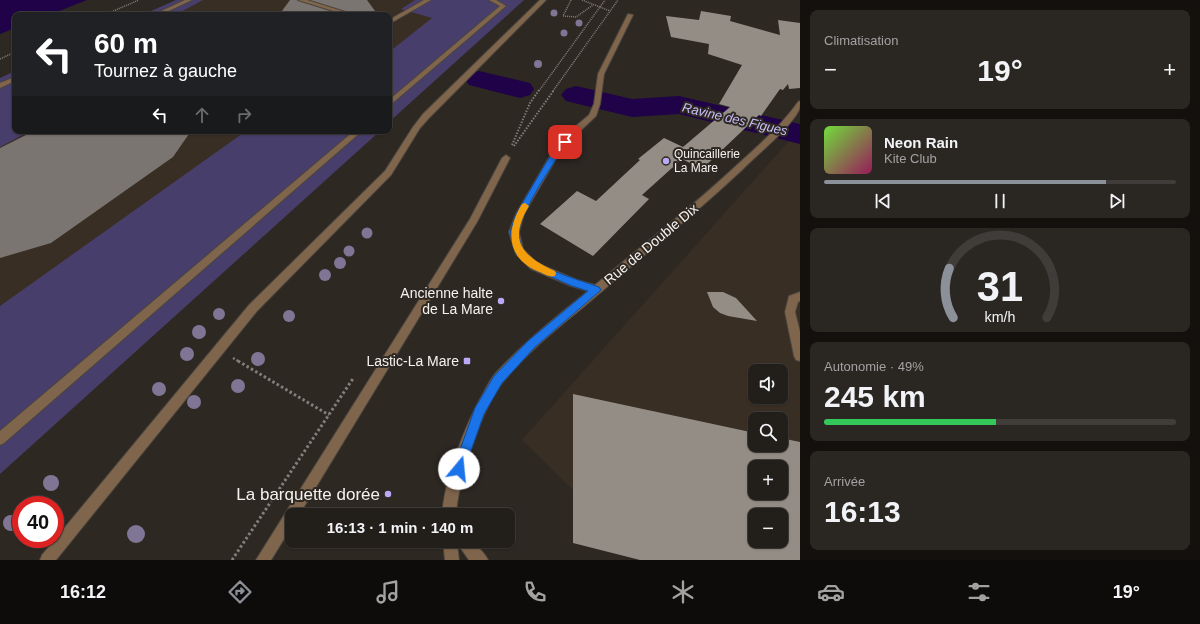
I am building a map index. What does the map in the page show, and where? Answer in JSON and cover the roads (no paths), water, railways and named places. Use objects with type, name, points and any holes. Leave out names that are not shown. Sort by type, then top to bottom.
[{"type":"street","points":[[163,12],[189,0]]},
{"type":"street","points":[[301,0],[342,12]]},
{"type":"street","points":[[392,20],[428,0]]},
{"type":"street","points":[[392,101],[503,6],[492,0]]},
{"type":"street","points":[[47,560],[253,308],[388,173],[417,127],[426,116],[543,0]]},
{"type":"street","points":[[596,290],[534,266],[519,252],[514,232],[520,214],[557,151],[573,133],[592,116],[597,104],[601,74],[630,15]]},
{"type":"street","points":[[0,86],[12,80]]},
{"type":"street","name":"Rue de Double Dix","points":[[449,508],[450,499],[463,454],[479,412],[498,379],[532,344],[716,189],[766,143],[790,118],[800,103]]},
{"type":"street","points":[[0,439],[355,134]]},
{"type":"street","points":[[263,560],[474,220],[506,158]]},
{"type":"street","points":[[800,296],[793,298],[790,312],[800,356]]},
{"type":"street","points":[[451,548],[452,560]]},
{"type":"street","points":[[469,548],[474,555],[481,560]]},
{"type":"waterway","name":"Ravine des Figues","points":[[479,79],[520,89]]},
{"type":"waterway","name":"Ravine des Figues","points":[[576,95],[632,108],[679,105],[800,134]]},
{"type":"place","name":"Quincaillerie La Mare","points":[[666,161]]},
{"type":"place","name":"Ancienne halte de La Mare","points":[[501,301]]},
{"type":"place","name":"Lastic-La Mare","points":[[467,361]]},
{"type":"place","name":"La barquette dorée","points":[[388,494]]}]
